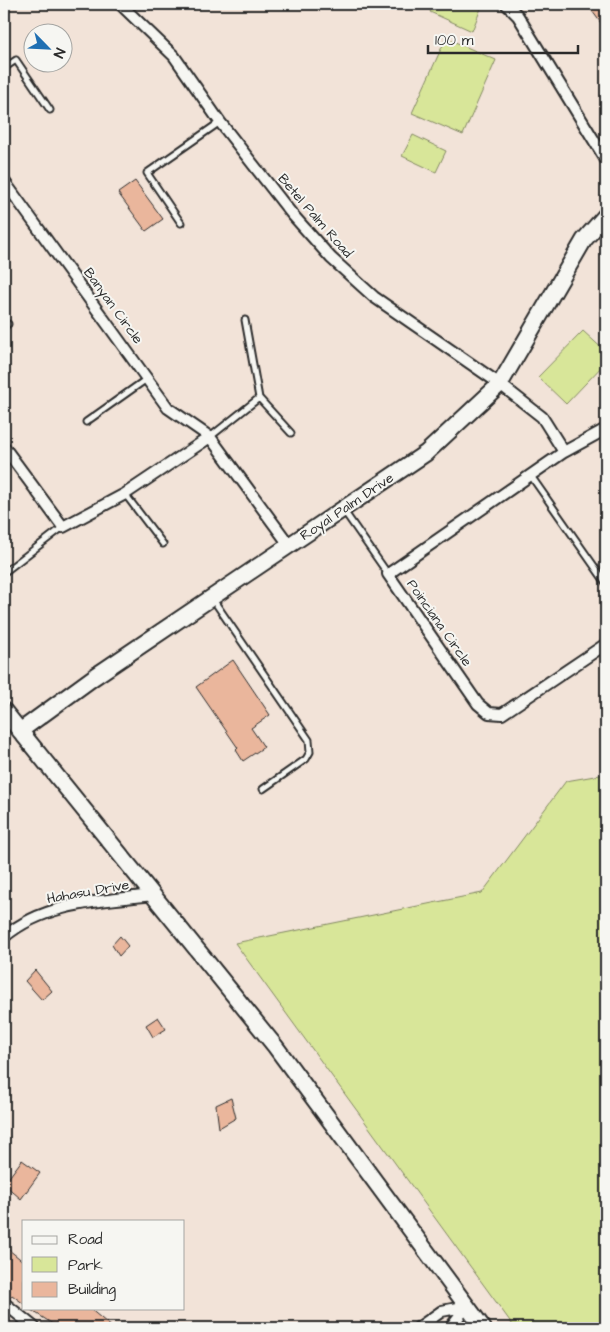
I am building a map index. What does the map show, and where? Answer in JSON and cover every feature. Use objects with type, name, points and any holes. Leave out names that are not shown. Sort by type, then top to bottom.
[{"type":"street","name":"Betel Palm Road","points":[[120,4],[174,56],[220,122],[291,213],[331,258],[374,297],[500,384],[542,417],[564,452]]},
{"type":"street","points":[[506,4],[518,16],[606,160]]},
{"type":"street","name":"Banyan Circle","points":[[4,181],[168,408],[210,437],[290,546]]},
{"type":"street","name":"Royal Palm Drive","points":[[20,731],[94,677],[426,453],[500,384],[584,240],[606,215]]},
{"type":"street","name":"Poinciana Circle","points":[[606,429],[564,452],[388,574],[478,704],[489,713],[502,714],[606,644]]},
{"type":"street","points":[[4,447],[63,527],[125,494],[210,437]]},
{"type":"street","points":[[4,711],[304,1085],[483,1328]]},
{"type":"street","name":"Hahasu Drive","points":[[4,937],[17,926],[45,912],[86,904],[153,895]]},
{"type":"street","points":[[4,1303],[35,1328]]},
{"type":"street","points":[[418,1328],[442,1311],[467,1306]]},
{"type":"street","points":[[450,1328],[467,1306]]},
{"type":"lane","points":[[4,68],[16,60],[50,110]]},
{"type":"lane","points":[[181,223],[147,173],[220,122]]},
{"type":"lane","points":[[245,320],[259,398],[291,433]]},
{"type":"lane","points":[[86,422],[148,378]]},
{"type":"lane","points":[[210,437],[259,398]]},
{"type":"lane","points":[[531,476],[606,583]]},
{"type":"lane","points":[[125,494],[163,544]]},
{"type":"lane","points":[[343,510],[388,574]]},
{"type":"lane","points":[[6,571],[63,527]]},
{"type":"lane","points":[[212,597],[309,740],[310,752],[306,759],[263,789]]},
{"type":"green space","points":[[434,4],[477,4],[482,6],[472,31],[430,12]]},
{"type":"green space","points":[[446,38],[496,60],[463,135],[412,113]]},
{"type":"green space","points":[[413,135],[446,151],[436,172],[402,156]]},
{"type":"green space","points":[[583,331],[606,352],[606,362],[566,404],[538,377]]},
{"type":"green space","points":[[606,774],[606,1328],[515,1328],[235,943],[482,893],[566,781]]},
{"type":"building","points":[[587,4],[606,4],[606,30]]},
{"type":"building","points":[[135,181],[163,219],[146,231],[118,193]]},
{"type":"building","points":[[233,660],[270,715],[251,728],[264,747],[243,761],[236,750],[238,748],[196,687]]},
{"type":"building","points":[[120,936],[128,946],[119,956],[112,945]]},
{"type":"building","points":[[35,970],[52,991],[42,1000],[25,981]]},
{"type":"building","points":[[158,1017],[166,1029],[153,1037],[146,1025]]},
{"type":"building","points":[[231,1098],[236,1118],[219,1128],[216,1105]]},
{"type":"building","points":[[22,1160],[40,1173],[21,1199],[4,1184]]},
{"type":"building","points":[[4,1246],[22,1260],[22,1302],[12,1295],[9,1299],[4,1295]]},
{"type":"building","points":[[31,1310],[91,1310],[113,1328],[59,1328]]}]
